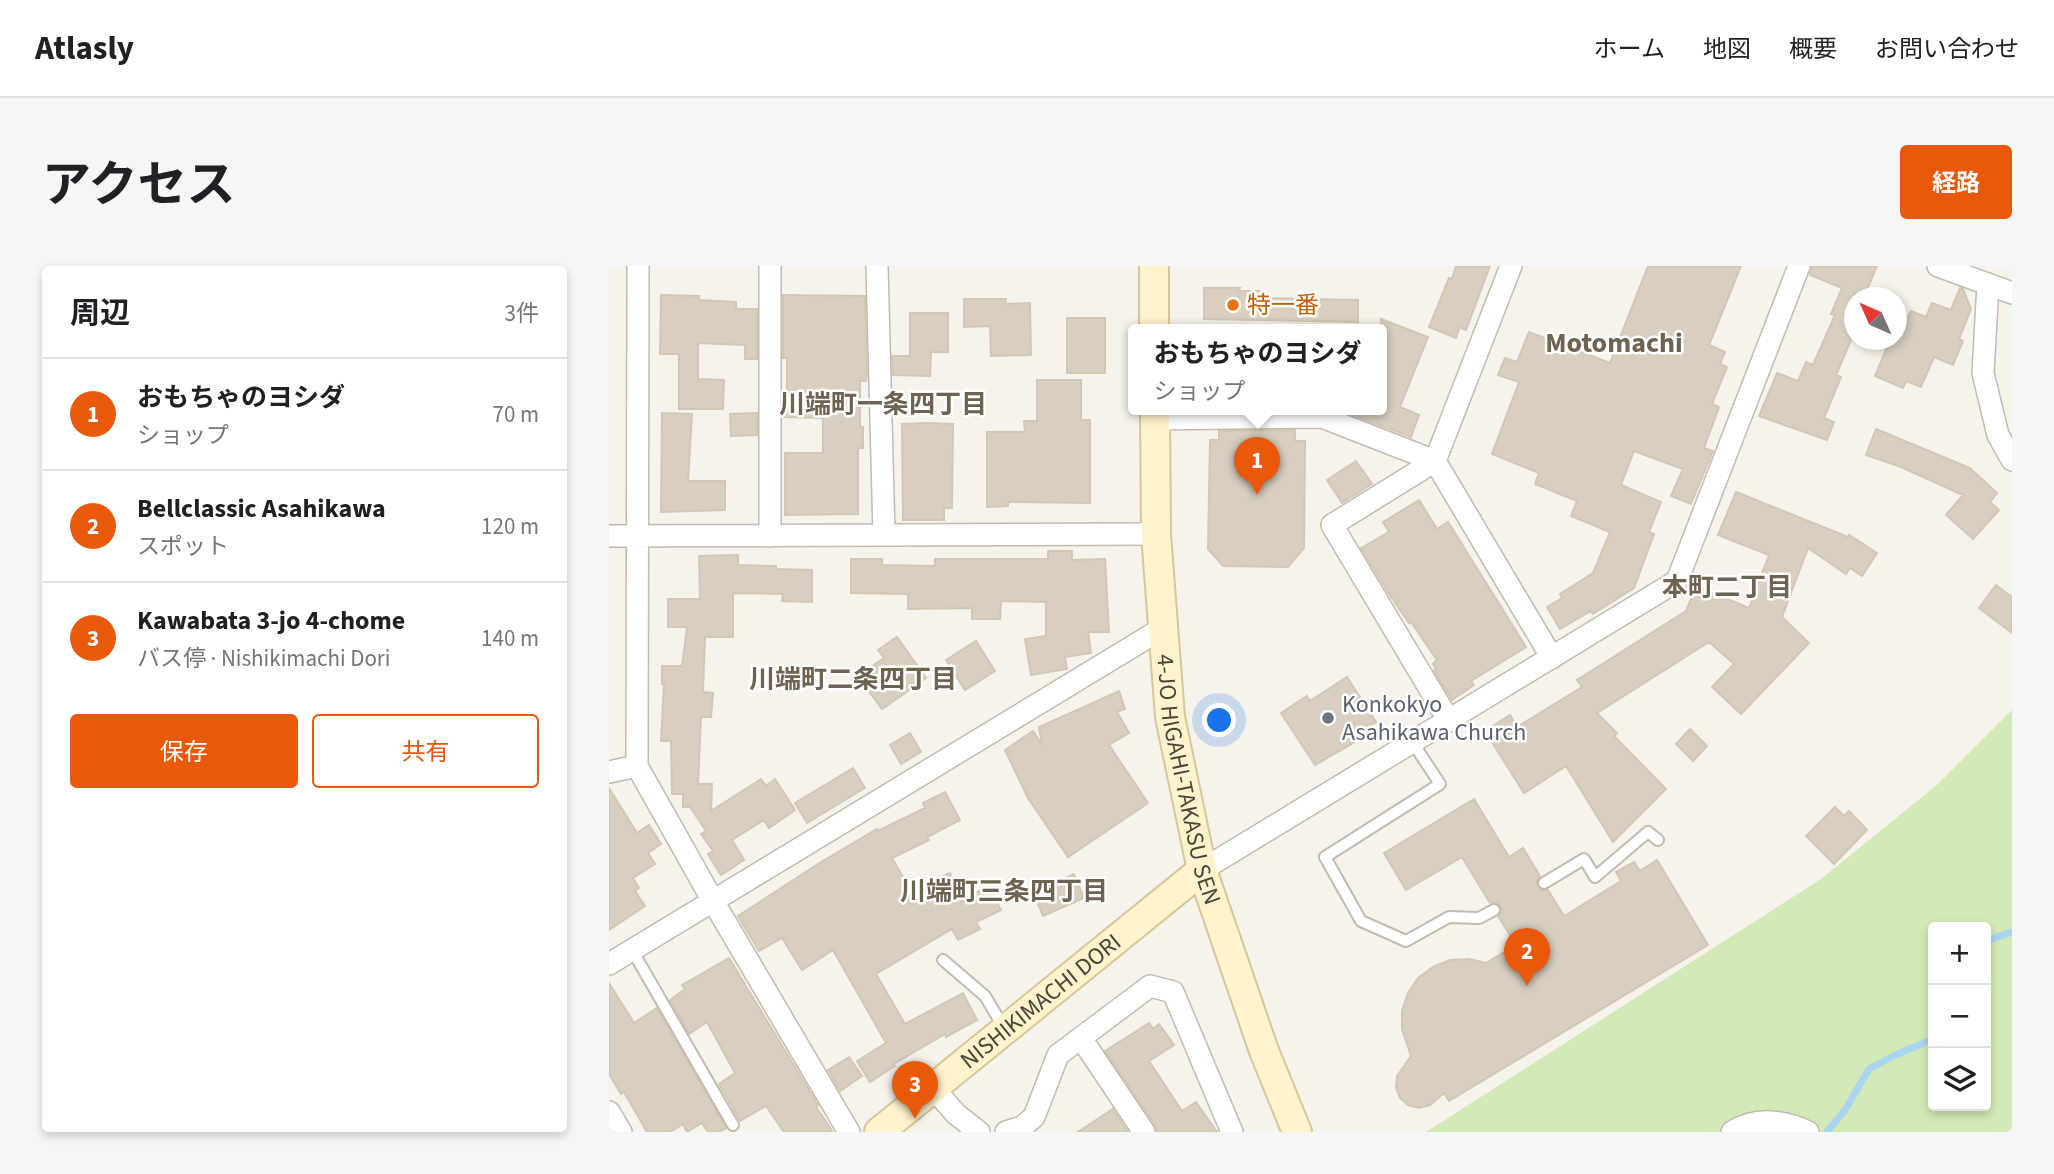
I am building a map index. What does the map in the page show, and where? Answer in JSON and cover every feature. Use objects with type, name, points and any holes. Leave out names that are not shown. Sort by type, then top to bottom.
[{"type":"street","points":[[638,266],[637,766],[849,1132]]},
{"type":"street","points":[[770,266],[770,536]]},
{"type":"street","points":[[877,266],[884,535]]},
{"type":"street","points":[[1154,266],[1154,324]]},
{"type":"street","points":[[1449,721],[1332,525],[1435,461],[1511,266]]},
{"type":"street","points":[[1202,870],[1677,581],[1799,266]]},
{"type":"street","points":[[1938,266],[2012,293]]},
{"type":"street","points":[[1988,284],[1983,373],[1998,435],[2012,460]]},
{"type":"street","name":"4-JO HIGAHI-TAKASU SEN","points":[[1155,415],[1156,534],[1170,717],[1202,870],[1264,1051],[1297,1132]]},
{"type":"street","points":[[1238,415],[1322,416],[1435,461],[1552,658]]},
{"type":"street","points":[[609,536],[1156,534]]},
{"type":"street","points":[[609,964],[1163,628]]},
{"type":"street","points":[[609,772],[637,766]]},
{"type":"street","name":"NISHIKIMACHI DORI","points":[[879,1132],[1202,870]]},
{"type":"street","points":[[1006,1132],[1022,1126],[1039,1125],[1058,1055],[1150,986],[1173,992],[1232,1132]]},
{"type":"street","points":[[1081,1038],[1144,1132]]},
{"type":"street","points":[[934,1089],[956,1114],[979,1132]]},
{"type":"street","points":[[609,1112],[621,1132]]},
{"type":"street","points":[[1732,1132],[1756,1122],[1776,1121],[1795,1125],[1808,1132]]},
{"type":"lane","points":[[1413,743],[1440,784],[1325,857],[1361,921],[1406,941],[1449,917],[1479,918],[1495,910]]},
{"type":"lane","points":[[1544,883],[1584,859],[1595,877],[1648,832],[1658,840]]},
{"type":"lane","points":[[632,950],[733,1125]]},
{"type":"lane","points":[[943,960],[985,996],[1005,1031]]},
{"type":"green space","points":[[2012,710],[2012,1132],[1426,1132],[1821,879],[1938,784]]},
{"type":"building","points":[[1456,266],[1490,266],[1466,330],[1460,327],[1456,338],[1429,327]]},
{"type":"building","points":[[1648,266],[1741,266],[1709,345],[1725,352],[1720,364],[1727,367],[1712,404],[1719,407],[1704,448],[1713,451],[1691,504],[1671,496],[1683,469],[1634,451],[1621,485],[1661,502],[1649,532],[1654,534],[1634,588],[1593,614],[1591,611],[1560,629],[1547,607],[1562,598],[1560,594],[1593,573],[1610,532],[1571,516],[1577,501],[1535,484],[1539,473],[1492,454],[1519,382],[1498,375],[1505,358],[1517,362],[1529,332],[1610,363]]},
{"type":"building","points":[[1812,266],[1877,266],[1868,287],[1844,287],[1844,350],[1847,350],[1836,375],[1841,377],[1824,418],[1834,422],[1827,440],[1759,416],[1777,373],[1798,381],[1806,362],[1813,365],[1835,315],[1831,314],[1842,288],[1810,275]]},
{"type":"building","points":[[1204,288],[1263,291],[1263,298],[1358,300],[1358,322],[1204,319]]},
{"type":"building","points":[[1960,288],[1963,289],[1971,309],[1959,339],[1963,341],[1953,365],[1934,357],[1921,387],[1906,381],[1903,388],[1875,376],[1886,350],[1907,350],[1907,318],[1911,311],[1926,317],[1932,303],[1951,310]]},
{"type":"building","points":[[661,295],[699,296],[699,300],[736,302],[736,309],[757,309],[757,359],[745,359],[745,345],[698,343],[698,379],[724,380],[723,409],[679,409],[679,354],[660,354]]},
{"type":"building","points":[[783,295],[865,296],[867,375],[866,381],[860,381],[863,448],[858,448],[858,514],[785,515],[785,453],[823,453],[823,418],[783,417],[783,396],[787,396],[787,358],[783,358]]},
{"type":"building","points":[[964,299],[1006,299],[1005,304],[1030,303],[1031,355],[991,356],[990,326],[964,327]]},
{"type":"building","points":[[910,313],[948,313],[948,352],[931,352],[930,376],[893,375],[892,356],[910,356]]},
{"type":"building","points":[[1067,318],[1105,318],[1105,373],[1067,373]]},
{"type":"building","points":[[1381,319],[1428,337],[1400,407],[1419,415],[1411,437],[1353,415],[1387,415],[1387,324],[1381,324]]},
{"type":"building","points":[[1037,380],[1081,380],[1081,420],[1090,420],[1090,503],[1008,502],[1008,506],[987,507],[987,432],[1025,432],[1024,421],[1037,421]]},
{"type":"building","points":[[662,413],[692,414],[688,481],[725,481],[725,510],[661,512]]},
{"type":"building","points":[[757,413],[757,435],[731,436],[730,414]]},
{"type":"building","points":[[902,424],[953,424],[952,508],[944,508],[944,520],[903,520]]},
{"type":"building","points":[[1876,429],[1970,468],[1997,493],[1990,502],[1999,510],[1973,539],[1946,515],[1963,495],[1901,467],[1866,455]]},
{"type":"building","points":[[1295,430],[1295,441],[1305,441],[1304,548],[1288,567],[1223,566],[1208,549],[1210,440],[1219,440],[1219,431]]},
{"type":"building","points":[[1356,461],[1372,484],[1342,503],[1327,480]]},
{"type":"building","points":[[1736,492],[1848,537],[1849,535],[1877,553],[1862,576],[1850,568],[1846,574],[1808,548],[1782,617],[1809,643],[1741,714],[1712,687],[1734,664],[1709,642],[1597,713],[1617,733],[1614,736],[1666,789],[1613,842],[1566,766],[1524,793],[1485,731],[1510,715],[1517,727],[1582,687],[1577,680],[1686,611],[1696,586],[1749,608],[1769,555],[1718,535]]},
{"type":"building","points":[[1419,500],[1437,529],[1448,522],[1526,647],[1471,681],[1474,685],[1452,700],[1434,671],[1436,669],[1433,664],[1437,660],[1389,594],[1361,548],[1389,532],[1383,522]]},
{"type":"building","points":[[1048,551],[1072,551],[1072,560],[1105,559],[1109,632],[1088,632],[1091,653],[1065,657],[1067,669],[1031,675],[1025,639],[1046,636],[1046,602],[1001,601],[1000,619],[972,619],[972,608],[908,609],[908,594],[851,593],[851,559],[882,559],[882,565],[935,566],[935,559],[1048,559]]},
{"type":"building","points":[[738,555],[738,565],[812,570],[812,602],[782,601],[783,594],[733,593],[733,637],[705,637],[703,692],[713,693],[711,717],[701,717],[698,784],[712,784],[711,811],[761,779],[766,786],[775,779],[795,810],[769,828],[764,820],[732,840],[744,860],[721,875],[708,854],[713,851],[701,834],[706,831],[690,807],[683,807],[683,794],[672,794],[671,741],[661,741],[664,684],[662,666],[682,666],[687,627],[668,627],[668,599],[700,599],[699,556]]},
{"type":"building","points":[[1996,585],[2012,597],[2012,633],[1979,608]]},
{"type":"building","points":[[897,637],[926,678],[882,709],[858,676],[884,658],[878,650]]},
{"type":"building","points":[[976,641],[995,671],[965,690],[946,660]]},
{"type":"building","name":"Konkokyo Asahikawa Church","points":[[1347,677],[1376,722],[1366,729],[1369,734],[1315,765],[1281,713],[1307,696],[1310,701]]},
{"type":"building","points":[[1119,691],[1125,709],[1117,712],[1129,733],[1109,745],[1148,803],[1068,857],[1028,798],[1005,750],[1033,731],[1042,745],[1039,727]]},
{"type":"building","points":[[1690,729],[1707,746],[1693,761],[1676,744]]},
{"type":"building","points":[[910,733],[921,752],[901,764],[890,745]]},
{"type":"building","points":[[853,768],[865,788],[807,823],[795,803]]},
{"type":"building","points":[[609,788],[637,833],[649,825],[661,844],[648,853],[655,864],[633,878],[639,888],[635,891],[645,906],[609,930]]},
{"type":"building","points":[[945,792],[960,820],[927,837],[929,840],[892,858],[910,889],[950,873],[961,901],[988,886],[1001,910],[976,922],[980,929],[958,940],[952,929],[876,974],[905,1024],[963,993],[977,1020],[946,1037],[945,1034],[894,1064],[895,1066],[870,1082],[857,1061],[886,1043],[833,950],[802,970],[782,938],[759,951],[738,916],[821,862],[877,829],[878,831],[925,808],[923,803]]},
{"type":"building","points":[[1474,799],[1509,857],[1523,848],[1540,876],[1537,886],[1541,890],[1548,890],[1564,916],[1621,881],[1616,872],[1634,862],[1640,871],[1657,860],[1708,945],[1449,1101],[1444,1093],[1430,1105],[1419,1108],[1408,1105],[1400,1098],[1396,1087],[1397,1076],[1411,1056],[1402,1029],[1402,1011],[1408,993],[1418,978],[1433,967],[1450,960],[1469,959],[1486,963],[1516,945],[1498,916],[1502,911],[1501,906],[1495,902],[1490,903],[1462,857],[1406,890],[1384,853]]},
{"type":"building","points":[[1835,807],[1844,816],[1849,811],[1867,830],[1834,864],[1806,836]]},
{"type":"building","points":[[1074,874],[1084,898],[1043,916],[1033,892]]},
{"type":"building","points":[[729,958],[833,1132],[784,1132],[766,1106],[740,1121],[719,1084],[735,1073],[707,1022],[689,1034],[670,1000],[685,989],[682,985]]},
{"type":"building","points":[[609,983],[634,1023],[657,1008],[726,1128],[719,1132],[708,1132],[702,1123],[687,1132],[683,1124],[670,1132],[647,1132],[624,1092],[621,1094],[609,1074]]},
{"type":"building","points":[[1149,1023],[1153,1029],[1159,1024],[1174,1045],[1149,1061],[1182,1111],[1196,1102],[1217,1132],[1157,1132],[1105,1051]]},
{"type":"building","points":[[849,1057],[862,1076],[840,1091],[828,1070]]},
{"type":"building","points":[[1113,1109],[1128,1132],[1078,1132]]},
{"type":"waterway","points":[[1991,939],[2012,932]]},
{"type":"waterway","points":[[1827,1132],[1845,1110],[1869,1069],[1928,1041]]},
{"type":"place","name":"特一番","points":[[1233,305]]},
{"type":"place","name":"おもちゃのヨシダ","points":[[1257,495]]},
{"type":"place","name":"Konkokyo Asahikawa Church","points":[[1328,718]]},
{"type":"place","name":"Bellclassic Asahikawa","points":[[1527,986]]},
{"type":"place","name":"Kawabata 3-jo 4-chome","points":[[915,1119]]},
{"type":"district","name":"Motomachi","points":[[1614,343]]},
{"type":"district","name":"川端町一条四丁目","points":[[883,404]]},
{"type":"district","name":"本町二丁目","points":[[1727,587]]},
{"type":"district","name":"川端町二条四丁目","points":[[853,679]]},
{"type":"district","name":"川端町三条四丁目","points":[[1004,891]]}]
